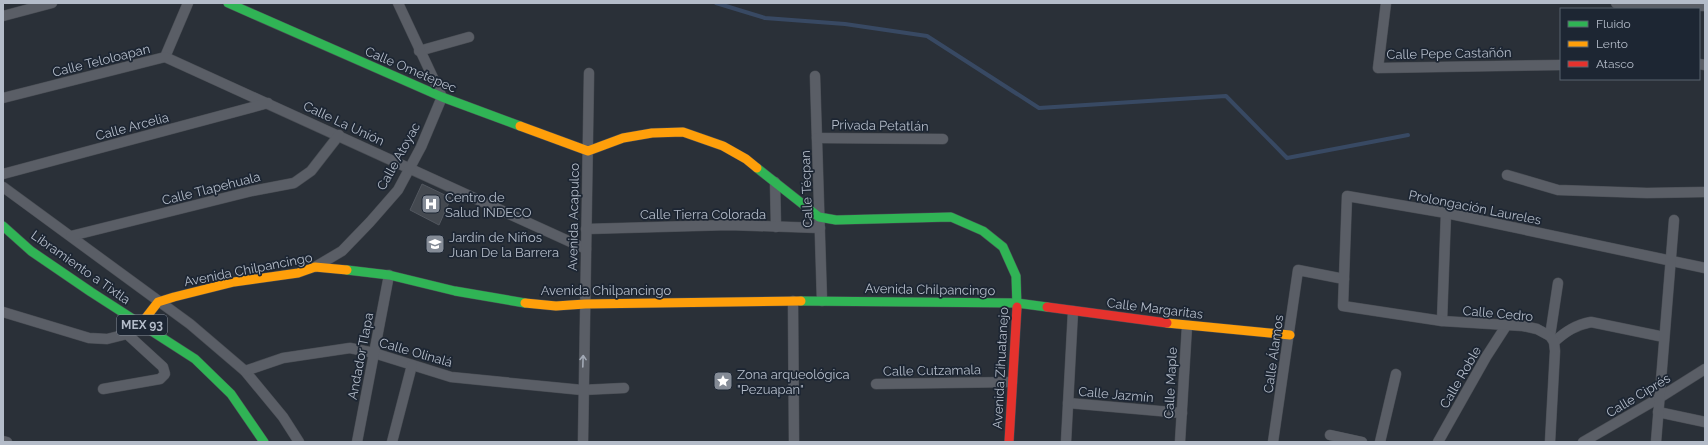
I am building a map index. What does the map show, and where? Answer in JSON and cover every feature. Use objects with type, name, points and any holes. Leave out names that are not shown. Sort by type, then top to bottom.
[{"type":"street","points":[[3,16],[52,3]]},
{"type":"street","points":[[165,57],[188,3]]},
{"type":"street","name":"Calle Ometepec","points":[[228,3],[442,97],[588,151]]},
{"type":"street","points":[[398,3],[419,51],[442,97]]},
{"type":"street","name":"Calle Pepe Castañón","points":[[1386,3],[1378,68],[1560,65]]},
{"type":"street","points":[[1616,3],[1705,6]]},
{"type":"street","points":[[419,51],[469,37]]},
{"type":"street","name":"Calle Teloloapan","points":[[3,98],[165,57],[268,103]]},
{"type":"street","name":"Avenida Acapulco","points":[[582,442],[589,73]]},
{"type":"street","name":"Calle Técpan","points":[[815,76],[822,301]]},
{"type":"street","name":"Calle Atoyac","points":[[315,267],[342,251],[398,190],[421,147],[442,97]]},
{"type":"street","name":"Calle La Unión","points":[[268,103],[586,249]]},
{"type":"street","name":"Calle Arcelia","points":[[3,174],[268,103]]},
{"type":"street","name":"Avenida Zihuatanejo","points":[[588,151],[623,138],[652,133],[683,132],[723,146],[746,159],[819,217],[836,220],[951,218],[983,231],[1003,247],[1016,276],[1017,304],[1009,442]]},
{"type":"street","name":"Calle Tlapehuala","points":[[71,236],[252,190],[294,182],[311,171],[339,135]]},
{"type":"street","name":"Privada Petatlán","points":[[817,138],[943,139]]},
{"type":"street","points":[[1507,175],[1558,190],[1647,193],[1705,192]]},
{"type":"street","points":[[775,182],[776,227]]},
{"type":"street","points":[[3,187],[190,324],[245,372],[283,417],[299,442]]},
{"type":"street","name":"Prolongación Laureles","points":[[1343,306],[1347,196],[1446,213],[1705,268]]},
{"type":"street","points":[[1442,321],[1446,213]]},
{"type":"street","points":[[1656,442],[1674,220]]},
{"type":"street","name":"Calle Tierra Colorada","points":[[586,229],[729,225],[820,228]]},
{"type":"street","name":"Libramiento a Tixtla","points":[[3,226],[31,251],[195,359],[231,394],[264,442]]},
{"type":"street","name":"Avenida Chilpancingo","points":[[158,302],[174,296],[234,282],[298,273],[315,267],[389,275],[455,291],[517,302],[556,306],[585,304],[822,301],[1017,304]]},
{"type":"street","name":"Calle Álamos","points":[[1273,442],[1290,335],[1298,270],[1344,279]]},
{"type":"street","name":"Andador Tlapa","points":[[358,442],[389,275]]},
{"type":"street","points":[[1550,442],[1555,351],[1552,339],[1558,283]]},
{"type":"street","points":[[3,312],[89,338],[107,339],[128,334],[141,324],[158,302]]},
{"type":"street","points":[[793,302],[794,442]]},
{"type":"street","name":"Calle Margaritas","points":[[1017,304],[1187,326],[1290,335]]},
{"type":"street","name":"Calle Cedro","points":[[1343,306],[1442,321],[1537,329],[1552,339]]},
{"type":"street","name":"Calle Jazmín","points":[[1073,311],[1068,403],[1182,413]]},
{"type":"street","points":[[1552,339],[1579,324],[1591,322],[1664,337]]},
{"type":"street","name":"Calle Maple","points":[[1180,442],[1187,326]]},
{"type":"street","name":"Calle Roble","points":[[1438,442],[1486,357],[1506,326]]},
{"type":"street","points":[[103,389],[160,379],[165,374],[163,367],[128,334]]},
{"type":"street","name":"Calle Olinalá","points":[[245,372],[283,358],[350,348],[374,353],[451,377],[582,390],[624,388]]},
{"type":"street","points":[[392,442],[412,365]]},
{"type":"street","name":"Calle Ciprés","points":[[1583,442],[1660,398],[1705,369]]},
{"type":"street","points":[[1380,442],[1396,374]]},
{"type":"street","name":"Calle Cutzamala","points":[[876,384],[1012,382]]},
{"type":"street","points":[[1066,442],[1068,403]]},
{"type":"street","points":[[1658,412],[1705,422]]},
{"type":"street","points":[[1330,435],[1362,442]]},
{"type":"street","points":[[3,441],[7,442]]},
{"type":"building","name":"Centro de Salud INDECO","points":[[422,184],[451,198],[439,225],[410,210]]},
{"type":"waterway","points":[[716,3],[765,18],[845,24],[927,36],[1039,108],[1226,96],[1287,158],[1408,135]]},
{"type":"traffic: fast","points":[[228,3],[442,97],[520,126]]},
{"type":"traffic: fast","points":[[757,168],[819,217],[836,220],[951,217],[983,231],[1003,247],[1016,276],[1017,307]]},
{"type":"traffic: fast","points":[[3,226],[31,251],[91,292],[195,359],[231,394],[264,442]]},
{"type":"traffic: fast","points":[[347,270],[389,275],[455,291],[525,303]]},
{"type":"traffic: fast","points":[[801,301],[1017,303],[1047,307]]},
{"type":"traffic: slow","points":[[520,126],[588,151],[623,138],[652,133],[683,132],[723,146],[746,159],[757,168]]},
{"type":"traffic: slow","points":[[141,324],[158,302],[174,297],[234,282],[298,273],[315,267],[347,270]]},
{"type":"traffic: slow","points":[[525,303],[556,306],[585,304],[801,301]]},
{"type":"traffic: slow","points":[[1167,323],[1290,335]]},
{"type":"traffic: jam","points":[[1009,442],[1017,307]]},
{"type":"traffic: jam","points":[[1047,307],[1167,323]]},
{"type":"place","name":"Centro de Salud INDECO","points":[[431,204]]},
{"type":"place","name":"Jardín de Niños Juan De la Barrera","points":[[435,244]]},
{"type":"place","name":"Zona arqueológica \"Pezuapan\"","points":[[723,381]]}]
